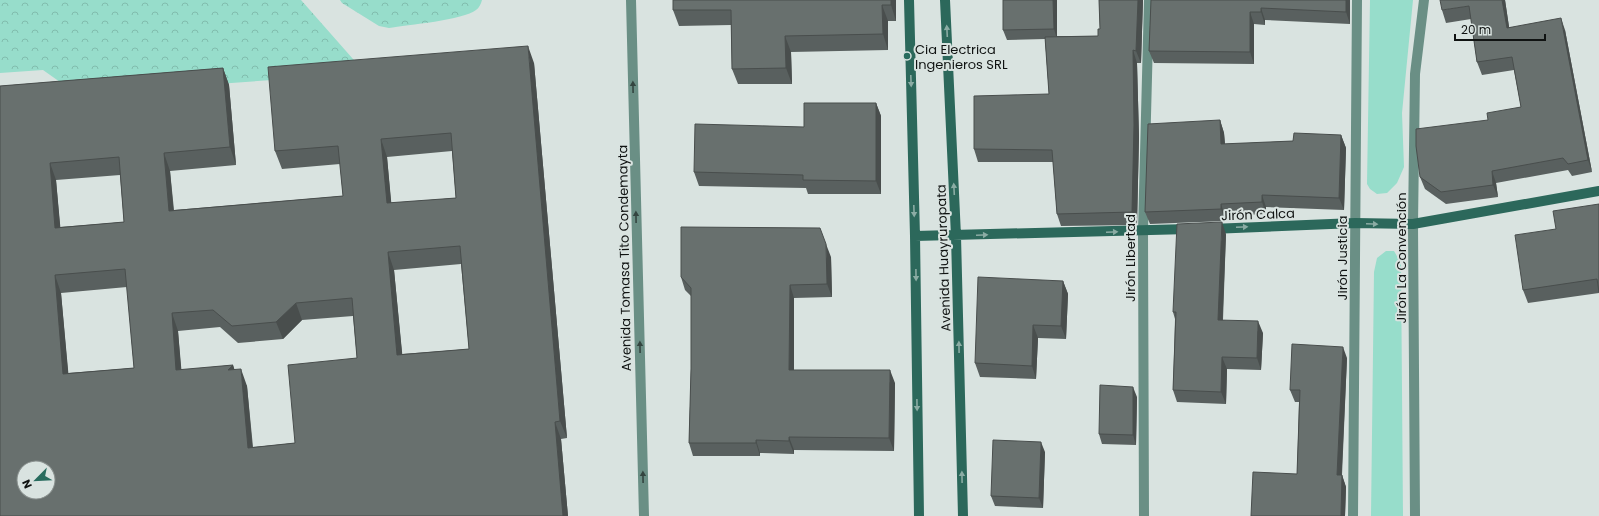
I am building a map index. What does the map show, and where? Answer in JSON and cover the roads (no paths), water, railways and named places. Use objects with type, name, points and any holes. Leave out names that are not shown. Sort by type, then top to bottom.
[{"type":"main road","name":"Avenida Huayruropata","points":[[909,0],[915,236],[919,516]]},
{"type":"main road","name":"Avenida Huayruropata","points":[[945,0],[956,236],[963,516]]},
{"type":"main road","name":"Jirón Calca","points":[[915,236],[1143,231],[1355,223],[1413,224],[1599,190]]},
{"type":"street","name":"Avenida Tomasa Tito Condemayta","points":[[631,0],[644,516]]},
{"type":"street","name":"Jirón Libertad","points":[[1144,516],[1143,231],[1149,0]]},
{"type":"street","name":"Jirón Justicia","points":[[1353,516],[1357,0]]},
{"type":"street","name":"Jirón La Convención","points":[[1415,516],[1413,224],[1415,74],[1424,0]]},
{"type":"place","name":"Cia Electrica Ingenieros SRL","points":[[907,56]]}]
